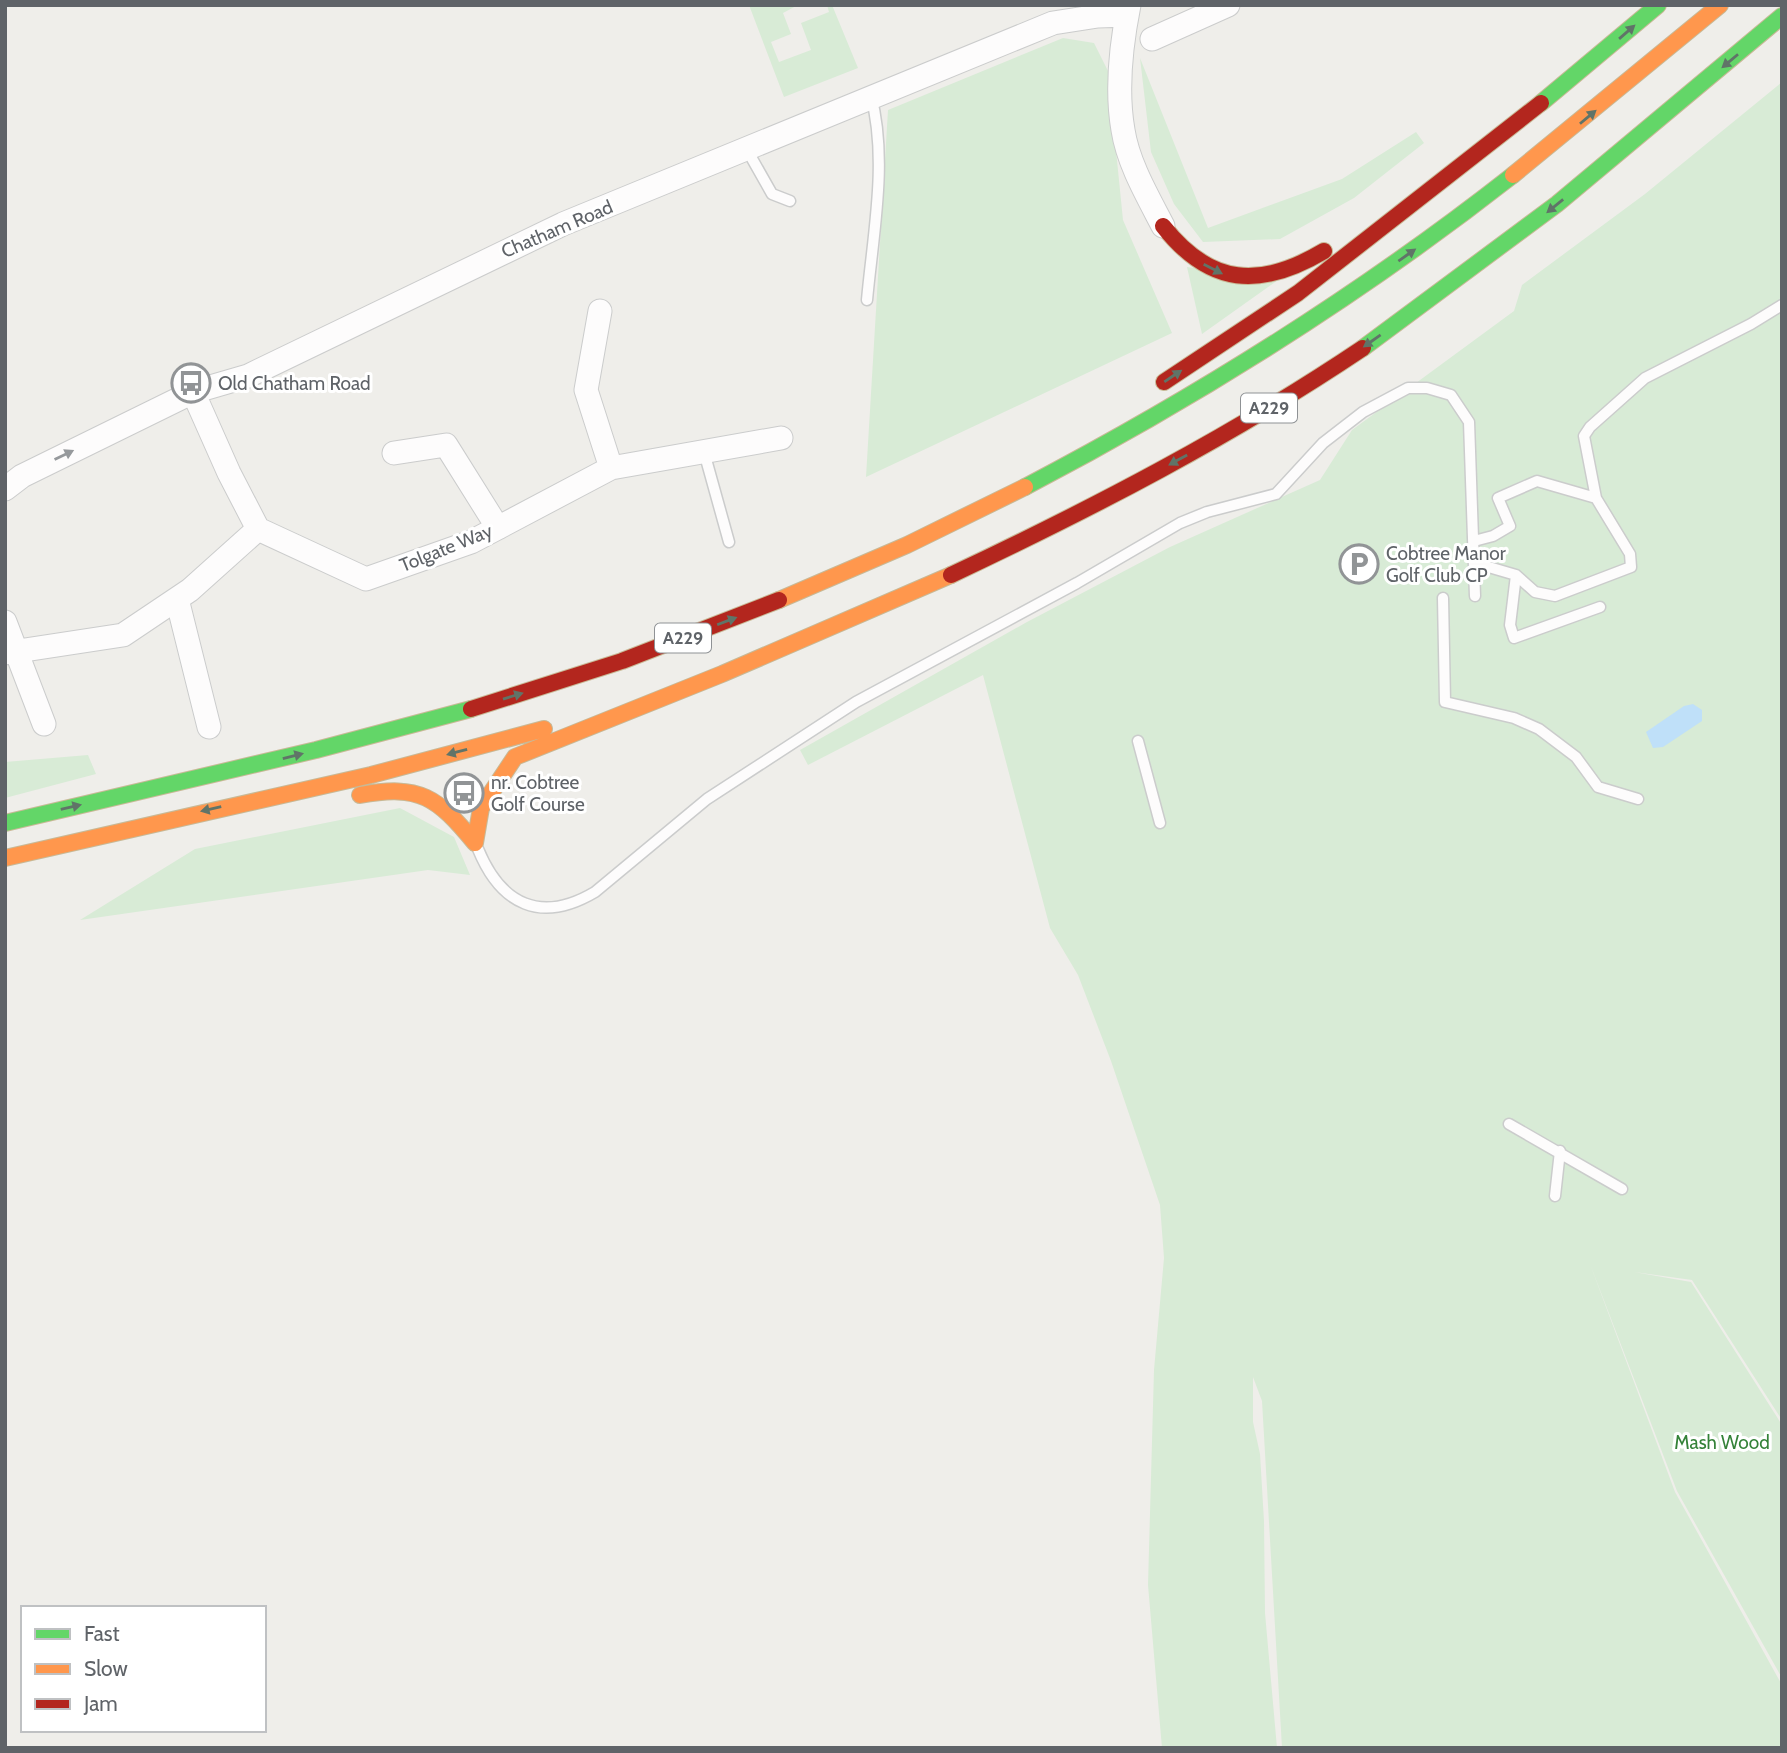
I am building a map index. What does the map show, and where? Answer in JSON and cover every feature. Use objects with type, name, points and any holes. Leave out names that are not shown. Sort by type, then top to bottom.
[{"type":"highway","points":[[1148,392],[1298,293],[1499,138],[1658,5]]},
{"type":"highway","name":"A229","points":[[5,824],[389,732],[549,685],[622,661],[787,598],[953,522],[1130,430],[1354,292],[1554,145],[1720,5]]},
{"type":"highway","name":"A229","points":[[5,858],[371,775],[598,715],[687,687],[902,600],[1132,485],[1320,377],[1450,286],[1594,174],[1782,16]]},
{"type":"highway","points":[[1163,226],[1189,257],[1225,276],[1247,279],[1278,274],[1312,259],[1432,177],[1499,138]]},
{"type":"highway","points":[[1450,286],[1524,250]]},
{"type":"highway","points":[[953,522],[1079,438]]},
{"type":"highway","points":[[475,843],[481,808],[515,757],[687,687]]},
{"type":"highway","points":[[345,799],[398,788],[436,798],[475,843]]},
{"type":"highway","points":[[61,844],[170,832],[283,812]]},
{"type":"street","points":[[1152,39],[1228,5]]},
{"type":"street","points":[[1128,10],[1121,58],[1123,132],[1144,189],[1163,226]]},
{"type":"street","name":"Chatham Road","points":[[5,489],[22,476],[193,392],[248,376],[552,229],[986,48],[1054,23],[1070,13],[1128,10]]},
{"type":"street","points":[[600,311],[586,390],[611,468]]},
{"type":"street","points":[[10,653],[123,635],[177,599],[258,529],[229,473],[193,392]]},
{"type":"street","name":"Tolgate Way","points":[[258,529],[366,579],[471,542],[611,468],[781,438]]},
{"type":"street","points":[[394,453],[446,445],[498,527]]},
{"type":"street","points":[[177,599],[209,727]]},
{"type":"street","points":[[5,622],[10,653],[44,724]]},
{"type":"lane","points":[[867,300],[878,156],[877,118],[871,96]]},
{"type":"lane","points":[[746,148],[772,194],[790,201]]},
{"type":"lane","points":[[1475,563],[1516,575],[1535,592],[1555,596],[1631,567],[1630,554],[1596,498],[1584,436],[1590,427],[1645,378],[1782,305]]},
{"type":"lane","points":[[475,843],[497,885],[511,899],[542,908],[576,903],[595,891],[707,799],[856,702],[1077,583],[1180,523],[1207,512],[1276,494],[1323,443],[1363,412],[1408,388],[1427,388],[1451,395],[1469,422],[1475,596]]},
{"type":"lane","points":[[704,452],[729,542]]},
{"type":"lane","points":[[1474,541],[1493,536],[1510,526],[1498,498],[1537,481],[1596,498]]},
{"type":"lane","points":[[1516,575],[1510,625],[1514,643],[1600,607]]},
{"type":"lane","points":[[1443,598],[1445,702],[1514,718],[1539,729],[1576,757],[1598,787],[1638,799]]},
{"type":"lane","points":[[1138,741],[1160,823]]},
{"type":"lane","points":[[1508,1124],[1622,1189]]},
{"type":"lane","points":[[1555,1196],[1560,1152]]},
{"type":"green space","points":[[749,5],[798,5],[783,13],[791,34],[771,42],[779,62],[811,50],[801,23],[829,12],[827,5],[832,5],[858,68],[784,97]]},
{"type":"green space","points":[[1063,38],[1094,43],[1108,71],[1123,220],[1172,333],[866,477],[888,110]]},
{"type":"green space","points":[[1140,58],[1208,228],[1342,179],[1416,132],[1424,143],[1354,198],[1280,239],[1203,242],[1174,204],[1151,152]]},
{"type":"green space","name":"Mash Wood","points":[[1782,82],[1782,1420],[1692,1280],[1634,1272],[1691,1282],[1782,1425],[1782,1678],[1677,1491],[1590,1264],[1675,1492],[1782,1685],[1782,1748],[1282,1748],[1262,1401],[1253,1377],[1253,1422],[1260,1454],[1264,1521],[1265,1613],[1277,1748],[1162,1748],[1148,1585],[1154,1370],[1164,1258],[1160,1205],[1111,1061],[1078,975],[1050,928],[983,675],[808,765],[800,750],[1027,622],[1170,547],[1320,480],[1352,430],[1514,311],[1522,285],[1645,194]]},
{"type":"green space","points":[[1187,267],[1278,280],[1202,334]]},
{"type":"green space","points":[[88,755],[96,774],[5,798],[5,762]]},
{"type":"green space","points":[[400,808],[454,837],[470,875],[428,870],[80,920],[195,849]]},
{"type":"water","points":[[1693,704],[1702,710],[1702,721],[1663,747],[1653,748],[1646,732],[1684,706]]},
{"type":"traffic: fast","points":[[1541,103],[1658,5]]},
{"type":"traffic: fast","points":[[1363,348],[1557,204],[1782,16]]},
{"type":"traffic: fast","points":[[1025,487],[1152,417],[1276,342],[1396,262],[1513,175]]},
{"type":"traffic: fast","points":[[5,823],[316,750],[471,709]]},
{"type":"traffic: slow","points":[[1513,175],[1720,5]]},
{"type":"traffic: slow","points":[[779,600],[907,545],[1025,487]]},
{"type":"traffic: slow","points":[[475,843],[481,808],[515,757],[722,674],[951,575]]},
{"type":"traffic: slow","points":[[5,858],[371,775],[544,729]]},
{"type":"traffic: slow","points":[[360,795],[398,791],[426,798],[449,815],[475,843]]},
{"type":"traffic: jam","points":[[1164,382],[1298,293],[1541,103]]},
{"type":"traffic: jam","points":[[1163,226],[1199,261],[1237,275],[1257,276],[1278,272],[1324,251]]},
{"type":"traffic: jam","points":[[951,575],[1057,524],[1213,441],[1363,348]]},
{"type":"traffic: jam","points":[[471,709],[622,661],[779,600]]},
{"type":"place","name":"Old Chatham Road","points":[[191,383]]},
{"type":"place","name":"Cobtree Manor Golf Club CP","points":[[1359,564]]},
{"type":"place","name":"nr. Cobtree Golf Course","points":[[464,793]]}]
